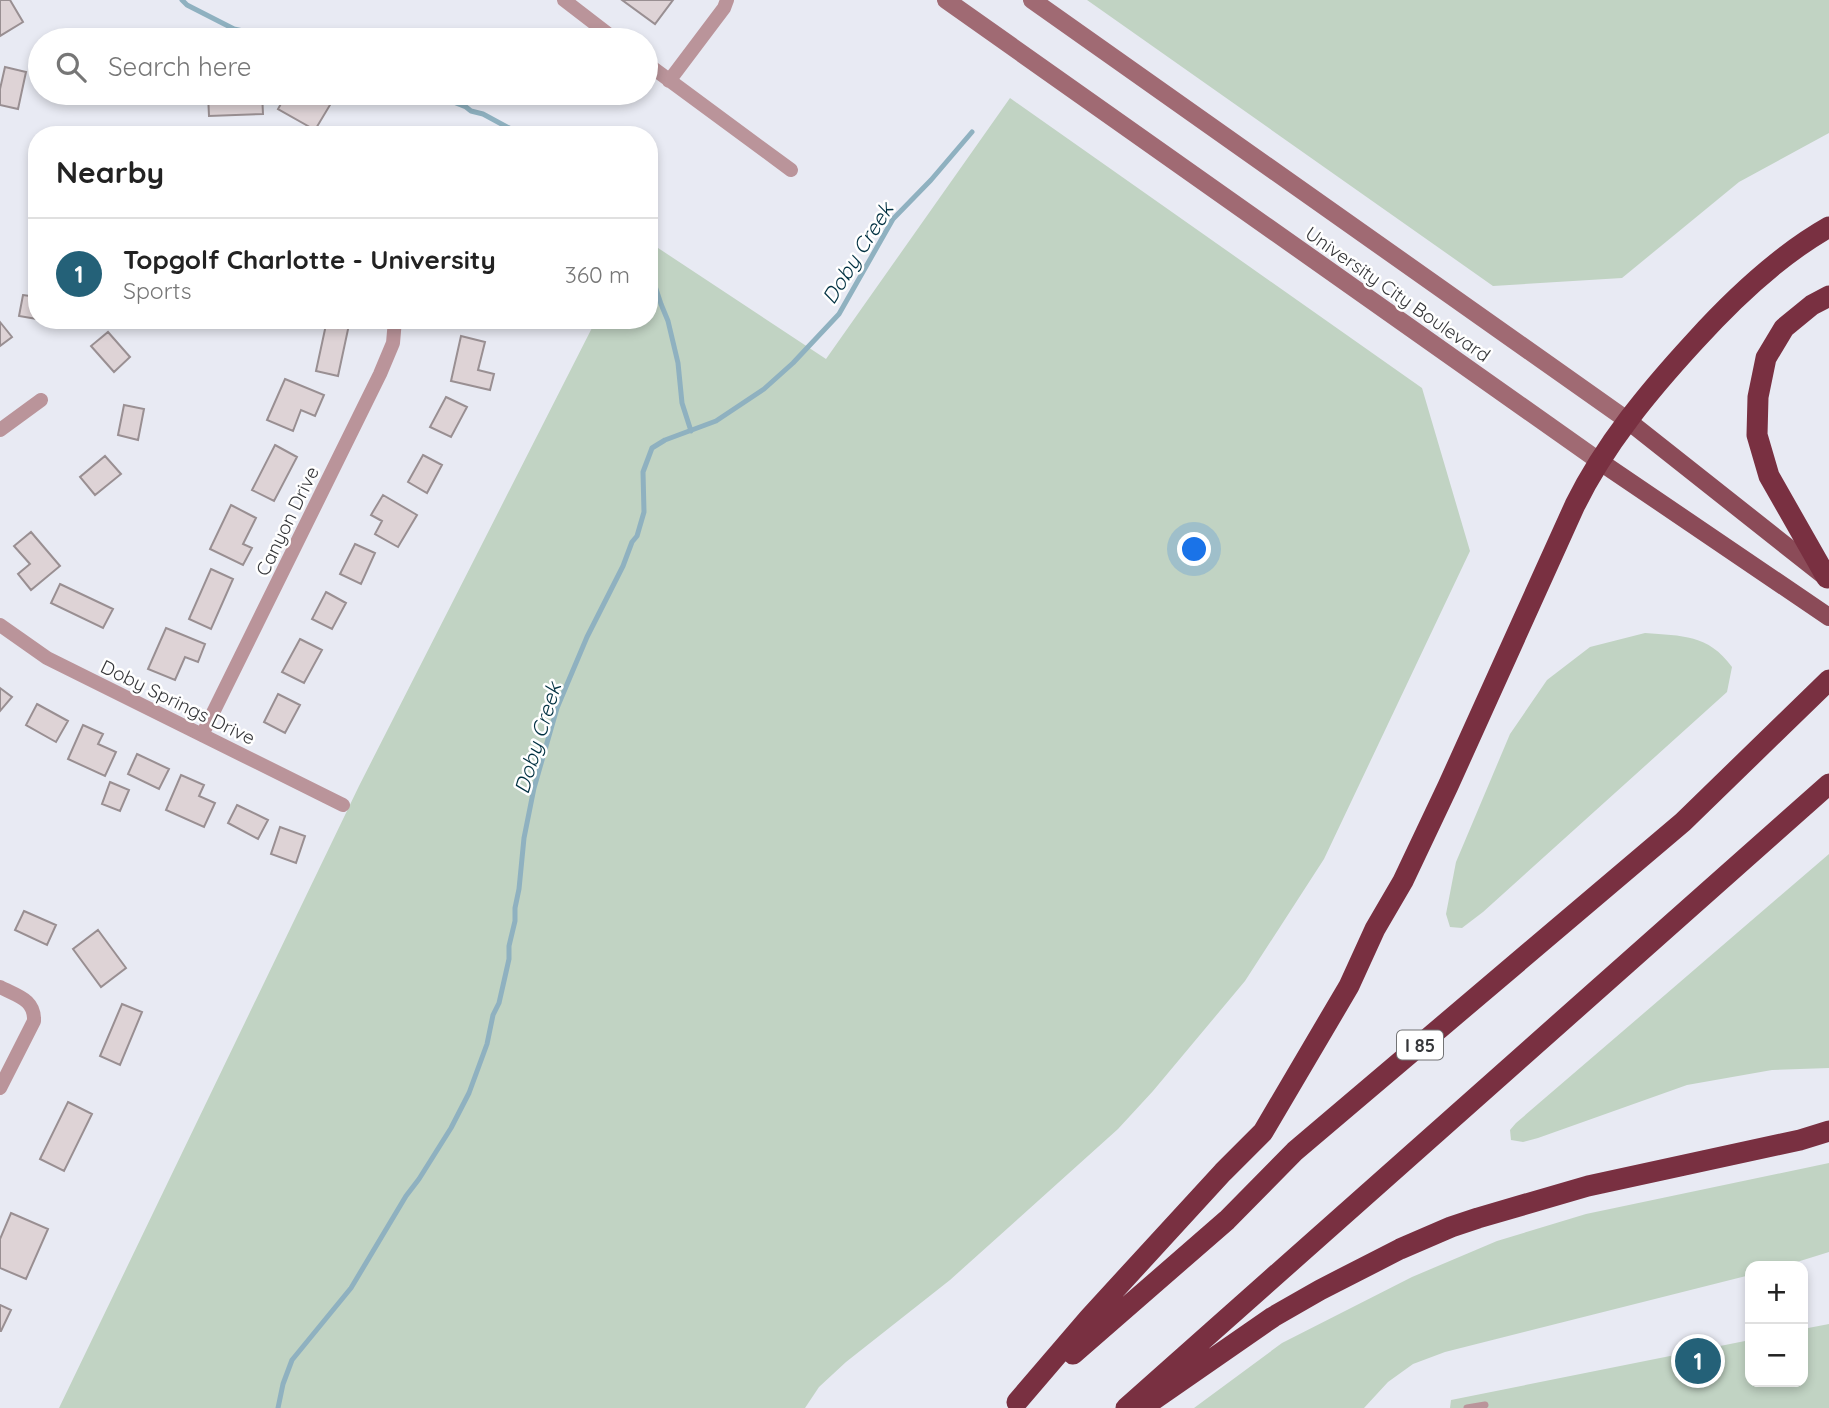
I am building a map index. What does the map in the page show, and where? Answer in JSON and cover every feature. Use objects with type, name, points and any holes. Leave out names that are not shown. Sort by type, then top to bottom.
[{"type":"highway","points":[[1014,1405],[1089,1318],[1223,1172],[1264,1132],[1349,986],[1375,929],[1403,881],[1588,477],[1599,461],[1670,368],[1723,311],[1773,266],[1829,227]]},
{"type":"highway","points":[[1828,579],[1769,476],[1757,435],[1758,397],[1766,358],[1784,328],[1812,305],[1829,296]]},
{"type":"highway","name":"I 85","points":[[1014,1405],[1227,1220],[1295,1151],[1683,822],[1829,680]]},
{"type":"highway","points":[[1126,1408],[1829,784]]},
{"type":"highway","points":[[1141,1408],[1273,1317],[1320,1290],[1451,1227],[1588,1185],[1829,1132]]},
{"type":"main road","name":"University City Boulevard","points":[[946,0],[1599,461],[1825,615]]},
{"type":"main road","name":"University City Boulevard","points":[[1032,0],[1627,421],[1828,579]]},
{"type":"street","points":[[564,0],[600,28]]},
{"type":"street","points":[[669,82],[724,8],[727,0]]},
{"type":"street","points":[[658,73],[791,170]]},
{"type":"street","name":"Canyon Drive","points":[[202,735],[380,374],[393,343],[394,329]]},
{"type":"street","points":[[0,430],[41,400]]},
{"type":"street","name":"Doby Springs Drive","points":[[0,625],[47,657],[343,805]]},
{"type":"street","points":[[0,987],[26,1000],[33,1007],[34,1021],[0,1088]]},
{"type":"lane","points":[[1467,1408],[1485,1405]]},
{"type":"green space","points":[[1087,0],[1829,0],[1829,133],[1739,182],[1622,278],[1493,286]]},
{"type":"green space","points":[[1010,98],[1422,388],[1470,551],[1324,859],[1245,981],[1118,1129],[950,1280],[846,1362],[819,1387],[805,1408],[59,1408],[359,786],[591,329],[658,329],[658,248],[826,359]]},
{"type":"green space","points":[[1645,633],[1693,639],[1713,648],[1732,667],[1727,692],[1483,912],[1462,928],[1450,927],[1446,914],[1456,862],[1510,734],[1547,680],[1590,647]]},
{"type":"green space","points":[[1829,854],[1829,1068],[1772,1070],[1687,1085],[1538,1138],[1523,1142],[1511,1140],[1510,1130],[1516,1123]]},
{"type":"green space","points":[[1829,1163],[1829,1252],[1800,1261],[1745,1261],[1745,1276],[1445,1352],[1413,1364],[1388,1382],[1364,1408],[1194,1408],[1282,1343],[1412,1277],[1497,1241],[1586,1214]]},
{"type":"green space","points":[[1829,1324],[1829,1408],[1450,1408],[1451,1400],[1745,1341],[1745,1387],[1808,1387],[1808,1328]]},
{"type":"building","points":[[0,0],[10,0],[23,22],[0,36]]},
{"type":"building","points":[[622,0],[673,0],[655,24]]},
{"type":"building","points":[[5,67],[26,72],[18,109],[0,105]]},
{"type":"building","points":[[208,105],[263,105],[263,114],[209,116]]},
{"type":"building","points":[[280,105],[330,105],[317,126],[308,126],[278,109]]},
{"type":"building","points":[[23,295],[28,296],[28,318],[19,316]]},
{"type":"building","points":[[0,322],[12,337],[0,346]]},
{"type":"building","points":[[325,329],[348,329],[338,376],[316,371]]},
{"type":"building","points":[[108,332],[130,357],[114,372],[91,346]]},
{"type":"building","points":[[461,336],[485,342],[478,370],[494,374],[490,390],[451,381]]},
{"type":"building","points":[[285,379],[324,395],[315,416],[301,410],[293,431],[267,420]]},
{"type":"building","points":[[446,397],[467,407],[451,437],[430,427]]},
{"type":"building","points":[[124,405],[144,409],[138,440],[118,435]]},
{"type":"building","points":[[275,445],[297,457],[274,501],[252,490]]},
{"type":"building","points":[[423,455],[442,465],[427,493],[408,482]]},
{"type":"building","points":[[105,456],[121,474],[95,495],[80,477]]},
{"type":"building","points":[[383,495],[417,515],[398,547],[375,534],[382,521],[371,515]]},
{"type":"building","points":[[231,505],[256,518],[243,544],[252,548],[243,565],[210,549]]},
{"type":"building","points":[[31,532],[60,566],[31,590],[18,574],[30,564],[14,546]]},
{"type":"building","points":[[355,544],[375,553],[361,584],[340,574]]},
{"type":"building","points":[[211,569],[233,579],[211,629],[189,619]]},
{"type":"building","points":[[60,584],[113,609],[103,628],[51,603]]},
{"type":"building","points":[[326,592],[346,603],[332,629],[312,619]]},
{"type":"building","points":[[166,628],[205,644],[198,662],[185,657],[175,680],[148,669]]},
{"type":"building","points":[[300,639],[322,650],[304,683],[282,672]]},
{"type":"building","points":[[0,688],[12,697],[0,711]]},
{"type":"building","points":[[278,694],[300,705],[285,733],[264,722]]},
{"type":"building","points":[[37,704],[68,721],[56,742],[26,725]]},
{"type":"building","points":[[83,725],[103,734],[98,744],[116,752],[105,776],[68,759]]},
{"type":"building","points":[[137,754],[169,769],[159,789],[128,774]]},
{"type":"building","points":[[181,775],[204,785],[199,796],[215,803],[204,827],[166,810]]},
{"type":"building","points":[[110,782],[129,790],[120,811],[102,804]]},
{"type":"building","points":[[237,805],[268,820],[258,839],[228,823]]},
{"type":"building","points":[[280,827],[305,836],[296,863],[271,854]]},
{"type":"building","points":[[24,911],[56,925],[47,945],[15,930]]},
{"type":"building","points":[[98,930],[126,968],[101,987],[73,949]]},
{"type":"building","points":[[122,1004],[142,1012],[120,1065],[100,1056]]},
{"type":"building","points":[[68,1102],[92,1114],[64,1171],[40,1159]]},
{"type":"building","points":[[11,1213],[48,1229],[26,1279],[0,1268],[0,1239]]},
{"type":"building","points":[[0,1305],[11,1310],[1,1331],[0,1331]]},
{"type":"waterway","points":[[182,0],[232,28]]},
{"type":"waterway","points":[[461,105],[505,126]]},
{"type":"waterway","name":"Doby Creek","points":[[278,1408],[292,1360],[351,1288],[406,1196],[451,1128],[469,1093],[487,1044],[509,959],[524,838],[534,788],[557,708],[587,637],[637,536],[644,512],[643,472],[652,448],[665,440],[716,421],[764,389],[793,363],[839,314],[893,219],[972,132]]},
{"type":"waterway","points":[[658,295],[668,321],[678,363],[682,403],[691,431]]},
{"type":"place","name":"Topgolf Charlotte - University","points":[[1698,1361]]}]
